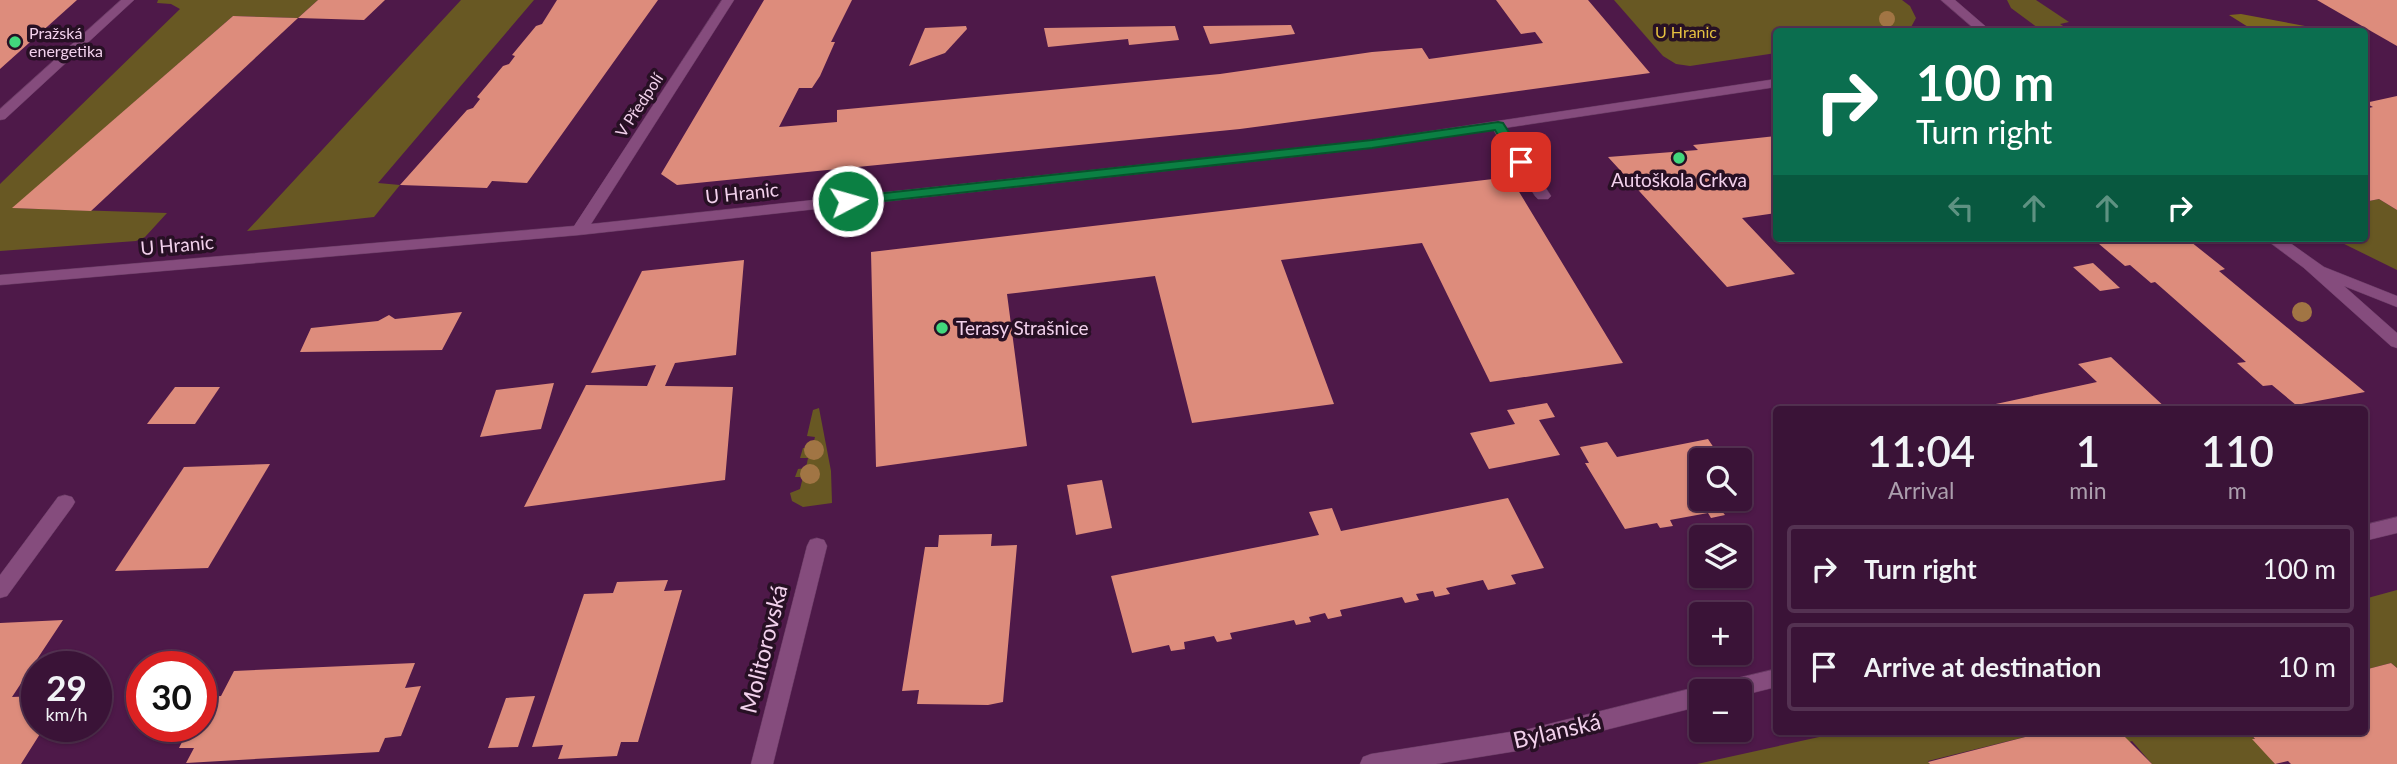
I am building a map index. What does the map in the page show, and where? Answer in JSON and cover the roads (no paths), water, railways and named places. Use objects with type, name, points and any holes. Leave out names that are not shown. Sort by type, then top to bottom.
[{"type":"street","points":[[0,117],[128,0]]},
{"type":"street","name":"V Předpolí","points":[[579,230],[728,0]]},
{"type":"street","points":[[1947,0],[1981,28]]},
{"type":"street","name":"U Hranic","points":[[0,280],[579,230],[1358,146],[1773,83]]},
{"type":"street","points":[[1498,126],[1543,195]]},
{"type":"street","points":[[2278,242],[2310,264],[2397,342]]},
{"type":"street","points":[[2310,264],[2397,302]]},
{"type":"street","points":[[0,590],[65,502]]},
{"type":"street","points":[[2368,532],[2397,525]]},
{"type":"street","name":"Molitorovská","points":[[762,764],[817,546]]},
{"type":"street","points":[[1752,684],[1773,679]]},
{"type":"street","name":"Bylanská","points":[[1371,764],[1529,738],[1689,699]]},
{"type":"place","name":"Pražská energetika","points":[[15,42]]},
{"type":"place","name":"Autoškola Crkva","points":[[1679,158]]},
{"type":"place","name":"Terasy Strašnice","points":[[942,328]]}]
